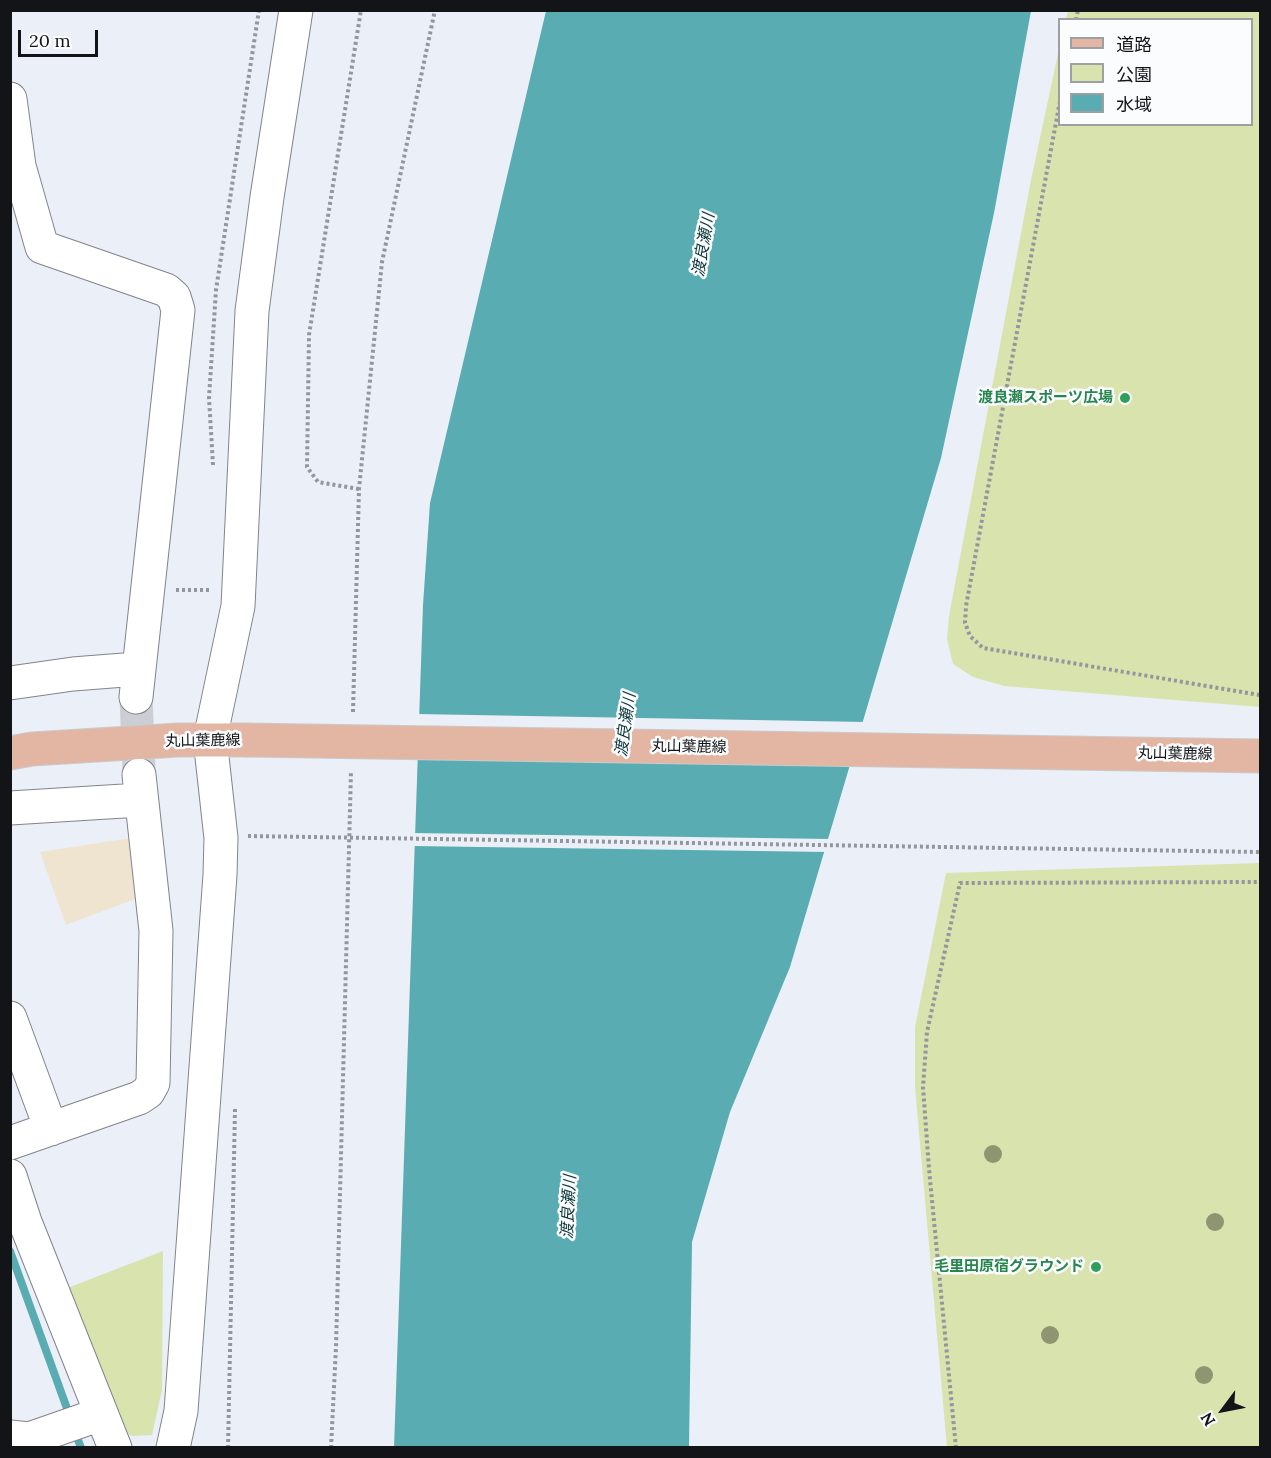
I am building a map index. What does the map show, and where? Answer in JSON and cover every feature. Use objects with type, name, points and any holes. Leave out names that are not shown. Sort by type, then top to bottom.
[{"type":"main road","name":"丸山葉鹿線","points":[[10,753],[32,749],[210,739],[1260,756]]},
{"type":"street","points":[[173,1448],[181,1411],[220,875],[221,838],[210,739],[238,606],[252,311],[296,10]]},
{"type":"street","points":[[10,99],[15,166],[42,247],[165,290],[174,297],[178,310],[137,683],[73,674],[10,683]]},
{"type":"street","points":[[10,808],[140,788],[156,931],[153,1083],[148,1092],[139,1098],[10,1143]]},
{"type":"street","points":[[10,1018],[51,1129]]},
{"type":"street","points":[[10,1176],[18,1225],[115,1448]]},
{"type":"street","points":[[10,1437],[30,1439],[101,1414]]},
{"type":"path","points":[[358,489],[318,482],[307,467],[309,335],[361,10]]},
{"type":"path","points":[[1058,106],[966,606],[965,623],[970,636],[983,648],[1260,695]]},
{"type":"path","points":[[206,288],[216,290]]},
{"type":"path","points":[[166,590],[213,590]]},
{"type":"path","points":[[248,836],[1260,852]]},
{"type":"path","points":[[956,1448],[928,1169],[924,1087],[927,1032],[960,883],[1260,882]]},
{"type":"shaded area","points":[[132,838],[138,898],[66,925],[40,852]]},
{"type":"green space","name":"渡良瀬スポーツ広場","points":[[1068,11],[1260,11],[1260,707],[1004,686],[973,677],[953,664],[947,639],[949,616],[1031,180],[1058,54],[1058,126],[1253,126],[1253,18],[1066,18]]},
{"type":"green space","name":"毛里田原宿グラウンド","points":[[1260,863],[1260,1447],[947,1447],[915,1087],[915,1027],[946,873]]},
{"type":"green space","points":[[163,1251],[162,1390],[152,1435],[132,1436],[116,1425],[65,1289]]},
{"type":"water","name":"渡良瀬川","points":[[546,11],[1031,11],[994,213],[941,458],[790,967],[730,1112],[692,1242],[689,1447],[394,1448],[423,605],[430,503]]},
{"type":"pier","points":[[416,714],[866,722],[854,762],[415,755]]},
{"type":"pier","points":[[412,833],[831,839],[827,852],[412,846]]},
{"type":"waterway","points":[[10,1251],[69,1414]]},
{"type":"waterway","points":[[77,1437],[81,1448]]},
{"type":"tunnel","points":[[136,697],[139,770]]},
{"type":"place","name":"渡良瀬スポーツ広場","points":[[1125,398]]},
{"type":"place","name":"毛里田原宿グラウンド","points":[[1096,1267]]}]
